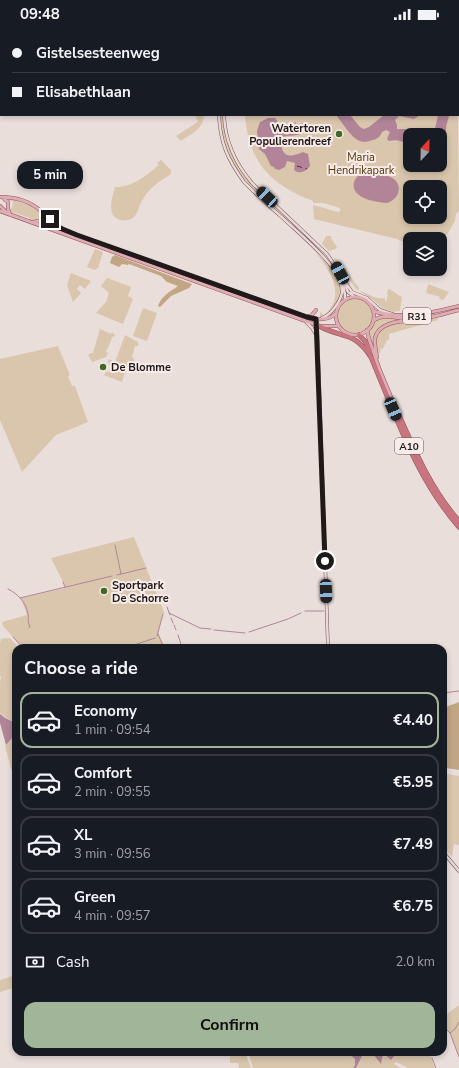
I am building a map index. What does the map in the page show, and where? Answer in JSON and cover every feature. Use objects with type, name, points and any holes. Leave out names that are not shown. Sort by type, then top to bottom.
[{"type":"highway","name":"A10","points":[[318,326],[354,339],[364,346],[371,357]]},
{"type":"highway","name":"A10","points":[[358,335],[365,341],[422,475],[440,503],[459,527]]},
{"type":"highway","name":"A10","points":[[394,404],[429,479],[441,499],[459,521]]},
{"type":"main road","points":[[219,116],[220,132],[225,150],[233,167],[244,182],[323,256],[341,283],[345,294],[345,299]]},
{"type":"main road","points":[[224,116],[226,136],[236,161],[252,183],[324,251],[332,260],[348,288],[352,292],[367,298],[380,310],[394,315]]},
{"type":"main road","points":[[0,202],[1,197]]},
{"type":"main road","points":[[1,197],[14,198],[34,205],[60,228],[68,232],[307,317],[316,319],[330,318],[336,313]]},
{"type":"main road","points":[[1,197],[8,202],[9,214]]},
{"type":"main road","points":[[0,206],[9,214]]},
{"type":"main road","points":[[0,211],[306,322],[318,326],[339,326]]},
{"type":"main road","points":[[41,222],[44,218],[43,213]]},
{"type":"main road","points":[[30,222],[41,222],[50,219]]},
{"type":"main road","points":[[340,273],[348,292],[355,297]]},
{"type":"main road","points":[[316,319],[326,316],[335,307],[341,296],[341,283]]},
{"type":"main road","points":[[355,297],[345,299],[338,306],[336,313],[336,320],[339,326],[349,334],[358,335],[367,330],[373,321],[373,310]]},
{"type":"main road","name":"R31","points":[[355,297],[366,300],[373,310],[394,315],[421,315],[459,306]]},
{"type":"main road","points":[[307,317],[312,315],[316,310]]},
{"type":"main road","name":"R31","points":[[373,321],[384,316],[410,320],[428,318],[459,310]]},
{"type":"main road","points":[[316,319],[318,326],[317,336],[328,644]]},
{"type":"main road","name":"A10","points":[[377,362],[375,339],[378,331],[392,322],[410,320]]},
{"type":"main road","points":[[306,322],[317,336]]},
{"type":"main road","name":"A10","points":[[367,330],[377,362],[394,404]]},
{"type":"main road","points":[[447,857],[459,871]]},
{"type":"green space","points":[[195,116],[204,116],[202,124],[196,131],[181,141],[176,136],[198,122]]},
{"type":"green space","points":[[220,116],[223,116],[227,140],[236,163],[246,177],[299,228],[297,230],[257,193],[239,173],[231,162],[222,132]]},
{"type":"green space","name":"Maria Hendrikapark","points":[[245,116],[458,116],[459,211],[456,214],[455,221],[447,235],[447,232],[403,232],[403,242],[314,219],[313,205],[338,212],[340,211],[340,208],[323,203],[313,203],[313,201],[298,195],[273,179],[256,158],[251,146]]},
{"type":"green space","points":[[161,160],[171,170],[171,174],[148,191],[133,218],[129,220],[120,220],[116,218],[111,210],[115,187],[121,187],[133,183],[159,165],[157,163]]},
{"type":"green space","points":[[8,199],[26,204],[42,213],[43,218],[33,221],[29,220],[30,218],[11,213],[10,209],[12,208],[13,202]]},
{"type":"green space","points":[[326,236],[331,236],[337,247],[336,249],[329,251],[322,244]]},
{"type":"green space","points":[[95,249],[103,252],[98,268],[95,270],[87,267]]},
{"type":"green space","points":[[316,253],[331,269],[338,279],[341,288],[340,298],[333,308],[327,315],[320,317],[320,312],[324,315],[331,308],[335,292],[331,276]]},
{"type":"green space","points":[[331,254],[345,269],[347,268],[347,272],[359,288],[359,291],[356,289]]},
{"type":"green space","points":[[71,273],[91,281],[85,289],[80,285],[77,289],[81,293],[73,302],[67,285]]},
{"type":"green space","points":[[107,278],[131,287],[128,296],[133,299],[123,324],[96,313],[106,302],[109,293],[101,286]]},
{"type":"green space","points":[[428,284],[449,292],[443,300],[439,299],[440,297],[426,293]]},
{"type":"green space","points":[[388,289],[392,290],[402,297],[400,311],[393,312],[382,308],[359,291],[377,298],[385,298],[386,302]]},
{"type":"green space","points":[[355,298],[365,301],[370,306],[373,316],[370,326],[365,331],[355,334],[345,331],[340,326],[337,316],[340,306],[345,301]]},
{"type":"green space","points":[[143,308],[157,313],[147,341],[133,336]]},
{"type":"green space","points":[[385,317],[397,319],[397,321],[389,323],[377,333],[374,349],[368,332],[377,320]]},
{"type":"green space","points":[[437,318],[438,320],[389,334],[389,340],[387,340],[383,349],[381,348],[380,353],[378,353],[376,338],[379,332],[388,325],[400,322],[423,321]]},
{"type":"green space","points":[[100,329],[111,334],[112,332],[115,335],[114,337],[113,336],[106,352],[108,353],[106,357],[92,362],[88,355],[93,353]]},
{"type":"green space","points":[[125,335],[138,342],[138,346],[135,346],[132,357],[134,359],[133,369],[127,366],[122,382],[104,375],[106,372],[112,371],[108,361],[109,359],[115,362]]},
{"type":"green space","points":[[58,346],[70,375],[68,376],[72,386],[75,386],[88,422],[56,435],[22,472],[0,420],[0,359]]},
{"type":"green space","name":"Sportpark De Schorre","points":[[134,537],[164,612],[158,633],[163,644],[19,644],[3,626],[2,622],[27,615],[21,598],[66,588],[51,558]]},
{"type":"green space","points":[[10,638],[15,644],[12,644],[12,721],[0,713],[1,639]]},
{"type":"green space","points":[[12,738],[12,772],[5,746]]},
{"type":"green space","points":[[447,774],[459,776],[459,845],[454,844],[452,857],[447,851]]},
{"type":"green space","points":[[12,976],[12,988],[0,992],[0,980]]},
{"type":"green space","points":[[459,1005],[459,1057],[450,1033],[447,1030],[447,1014]]},
{"type":"green space","points":[[230,1056],[246,1056],[251,1068],[239,1068],[238,1063],[230,1063]]},
{"type":"green space","points":[[249,1056],[352,1056],[355,1059],[355,1065],[353,1068],[253,1068]]},
{"type":"green space","points":[[362,1056],[375,1056],[380,1063],[382,1056],[430,1056],[435,1068],[408,1068],[396,1062],[394,1064],[401,1068],[356,1068]]},
{"type":"shaded area","points":[[337,116],[351,116],[360,127],[364,129],[369,127],[383,116],[399,116],[395,120],[397,129],[403,129],[403,142],[395,140],[389,141],[387,139],[390,132],[386,130],[376,139],[363,142],[350,133]]},
{"type":"shaded area","points":[[399,116],[418,116],[414,119]]},
{"type":"shaded area","points":[[438,116],[449,116],[446,127],[435,128]]},
{"type":"shaded area","points":[[268,118],[275,118],[281,132],[287,135],[292,131],[295,121],[296,124],[303,123],[304,128],[301,134],[281,138],[281,144],[282,149],[286,154],[293,155],[303,152],[308,154],[310,166],[306,170],[297,172],[294,170],[295,163],[287,161],[285,167],[279,170],[271,166],[265,154],[259,149],[257,131],[260,122]]},
{"type":"shaded area","points":[[363,172],[379,173],[394,179],[399,186],[396,197],[390,202],[386,203],[376,202],[359,195],[354,187],[354,182]]},
{"type":"shaded area","points":[[115,255],[192,284],[189,288],[171,296],[160,307],[158,306],[166,294],[178,286],[167,282],[161,276],[129,264],[122,264],[119,267],[110,263],[112,257]]},
{"type":"shaded area","points":[[459,702],[459,770],[447,768],[447,706]]},
{"type":"shaded area","points":[[0,714],[12,721],[12,738],[6,745],[0,723]]},
{"type":"shaded area","points":[[352,1056],[362,1056],[356,1068],[353,1068],[355,1065],[355,1059]]},
{"type":"shaded area","points":[[375,1056],[382,1056],[381,1064]]},
{"type":"shaded area","points":[[386,1056],[394,1056],[391,1060]]},
{"type":"waterway","points":[[115,545],[121,574]]},
{"type":"waterway","points":[[117,575],[146,568]]},
{"type":"waterway","points":[[20,598],[112,576]]},
{"type":"waterway","points":[[63,582],[65,587]]},
{"type":"waterway","points":[[8,589],[15,593],[23,602],[28,614],[29,628]]},
{"type":"waterway","points":[[162,597],[165,602]]},
{"type":"waterway","points":[[167,607],[170,615]]},
{"type":"waterway","points":[[305,611],[324,611]]},
{"type":"waterway","points":[[169,613],[200,628],[211,629]]},
{"type":"waterway","points":[[249,632],[301,613]]},
{"type":"waterway","points":[[157,636],[163,614]]},
{"type":"waterway","points":[[171,618],[173,623]]},
{"type":"waterway","points":[[174,625],[176,630]]},
{"type":"waterway","points":[[214,630],[245,633]]},
{"type":"waterway","points":[[158,634],[162,644]]},
{"type":"waterway","points":[[178,635],[181,644]]},
{"type":"waterway","points":[[13,637],[19,644]]},
{"type":"waterway","points":[[137,644],[155,638]]},
{"type":"waterway","points":[[447,692],[459,691]]},
{"type":"waterway","points":[[447,1030],[450,1033],[455,1029],[459,1022]]},
{"type":"waterway","points":[[450,1033],[459,1057]]},
{"type":"waterway","points":[[432,1058],[436,1068]]},
{"type":"ferry route","points":[[297,166],[307,169]]},
{"type":"place","name":"Watertoren Populierendreef","points":[[339,134]]},
{"type":"place","name":"De Blomme","points":[[103,367]]},
{"type":"place","name":"Sportpark De Schorre","points":[[104,591]]},
{"type":"route","points":[[50,219],[60,228],[77,235],[316,319],[325,561]]}]
